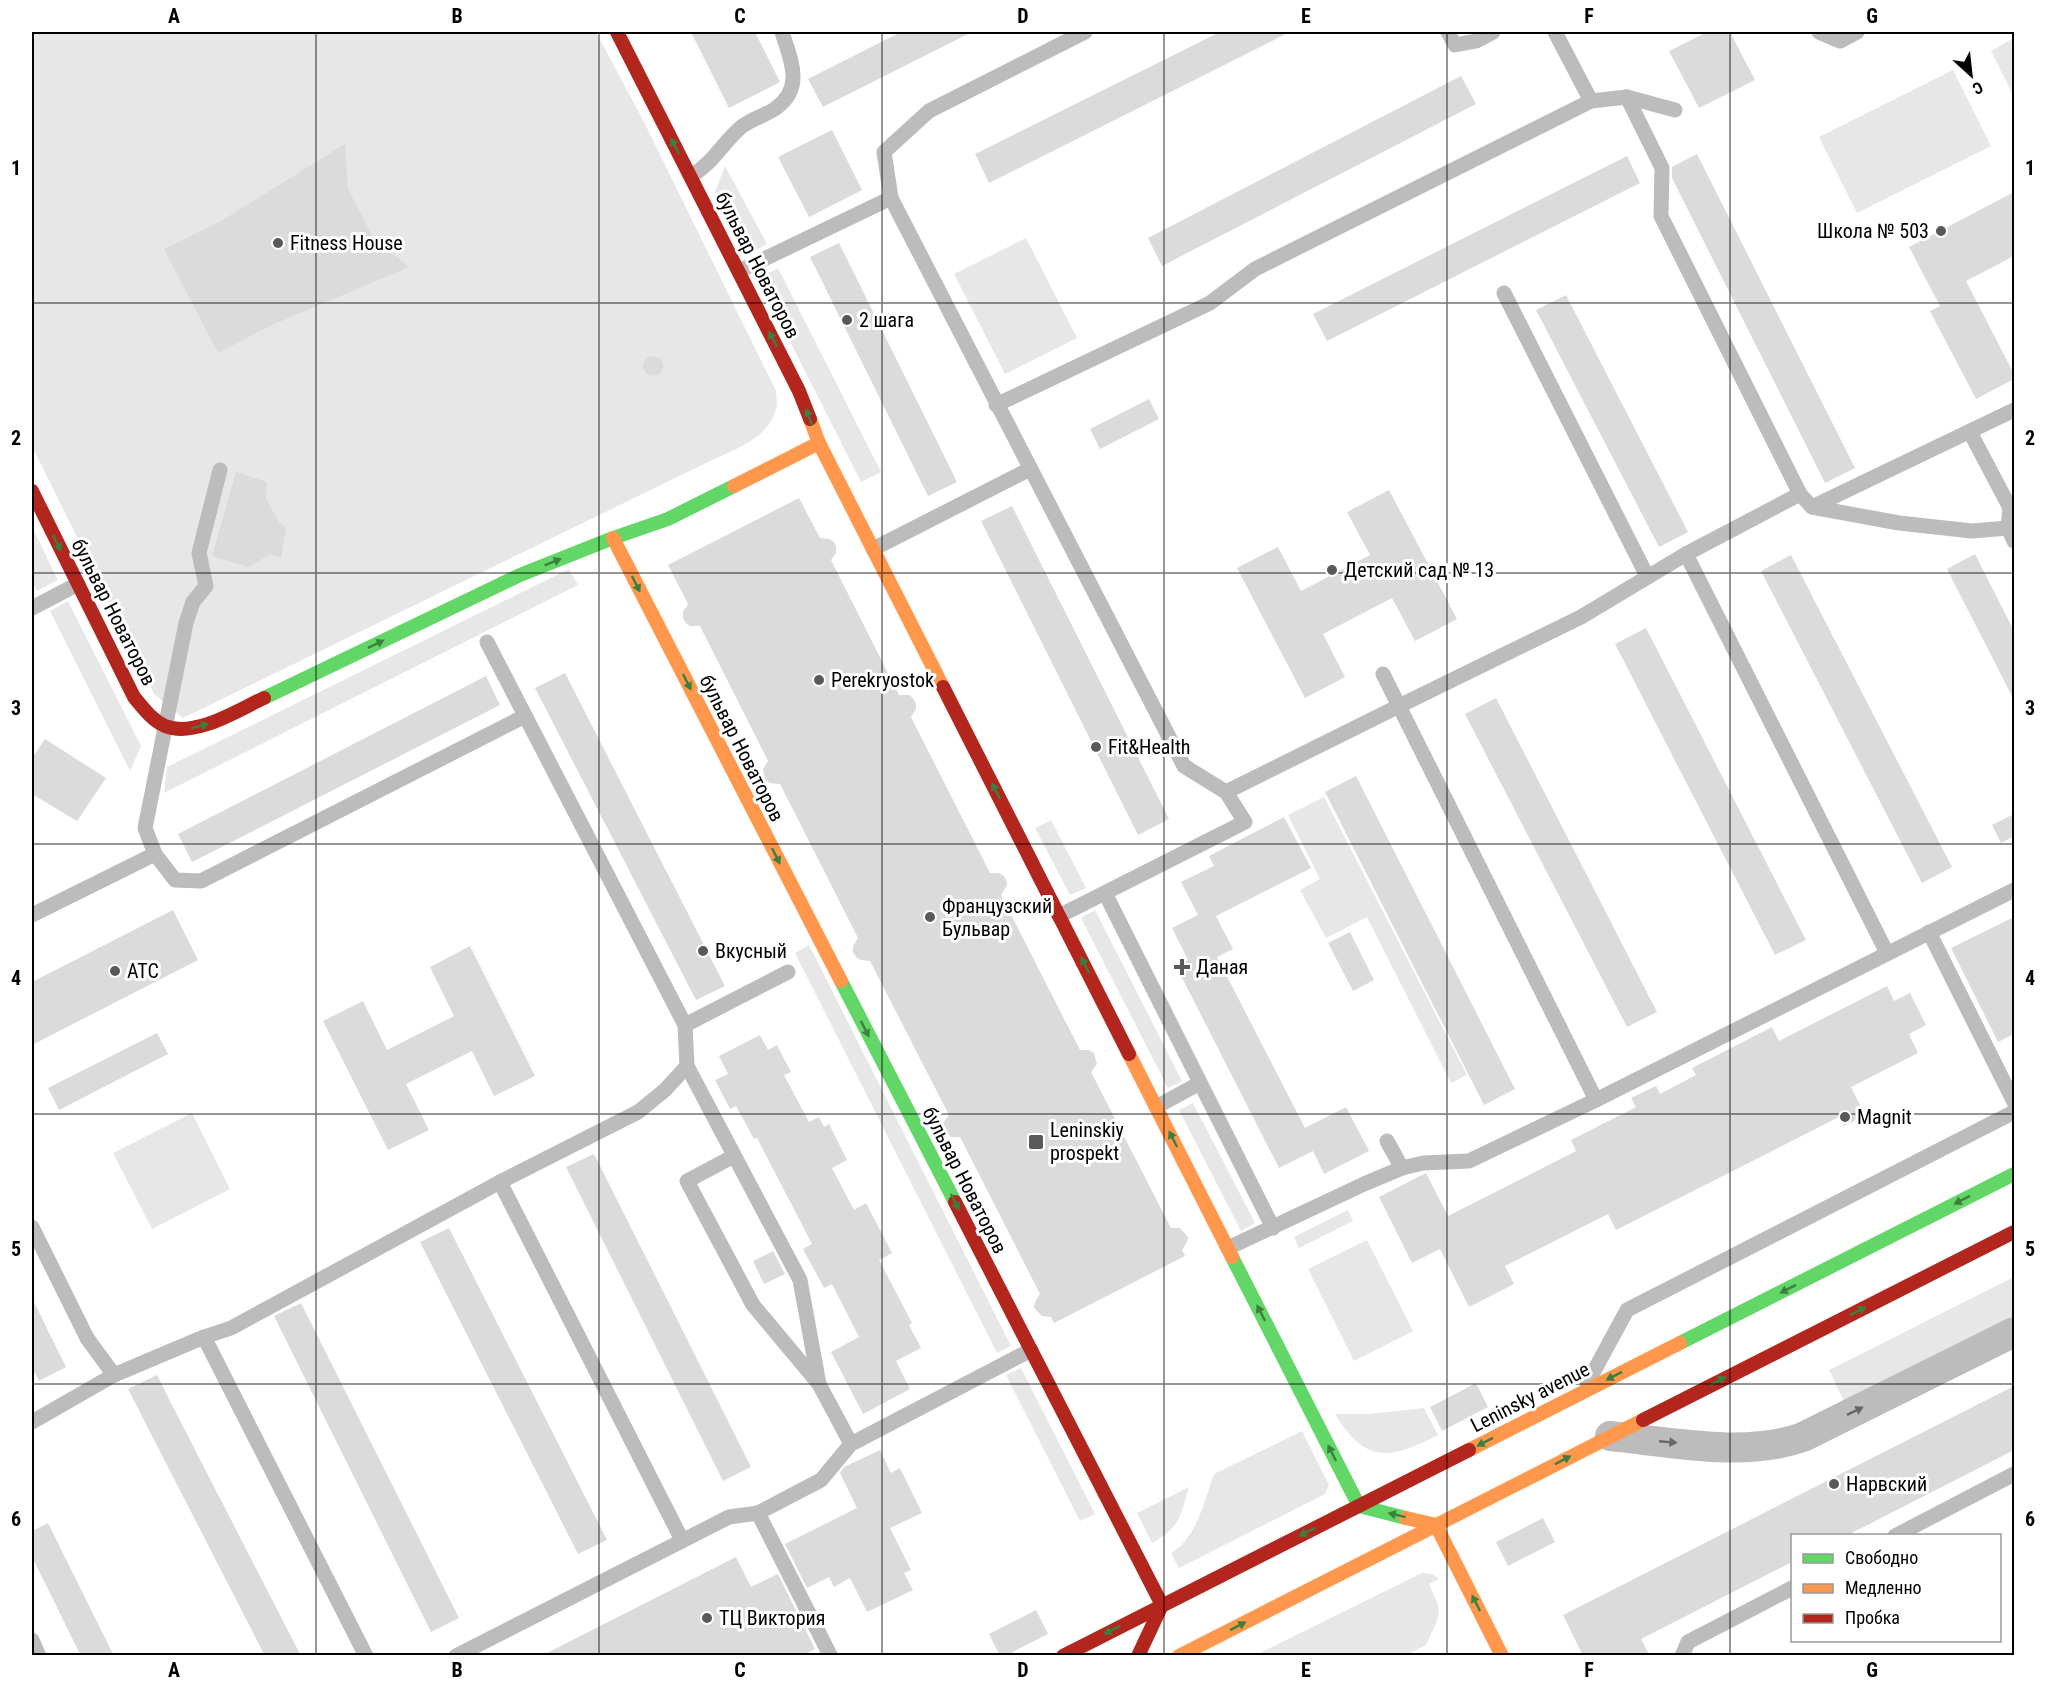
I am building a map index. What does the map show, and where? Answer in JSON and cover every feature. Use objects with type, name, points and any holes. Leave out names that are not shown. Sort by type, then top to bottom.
[{"type":"street","name":"бульвар Новаторов","points":[[617,32],[799,391],[819,443],[1368,1524]]},
{"type":"street","points":[[165,727],[187,730],[209,724],[520,575],[612,538],[668,519],[819,443]]},
{"type":"street","name":"бульвар Новаторов","points":[[32,491],[134,697],[149,716],[165,727]]},
{"type":"street","name":"бульвар Новаторов","points":[[612,538],[1172,1624]]},
{"type":"street","name":"Leninsky avenue","points":[[1063,1656],[2014,1174]]},
{"type":"street","points":[[1182,1650],[1380,1548],[1436,1525],[2014,1232]]},
{"type":"street","points":[[1610,1436],[1715,1446],[1768,1447],[1785,1444],[2014,1332]]},
{"type":"street","points":[[1359,1506],[1436,1525],[1502,1656]]},
{"type":"street","points":[[1138,1656],[1162,1605]]},
{"type":"lane","points":[[691,176],[705,168],[742,126],[777,107],[792,90],[794,71],[782,32]]},
{"type":"lane","points":[[1059,916],[1245,822],[1226,792],[1184,766],[891,198],[884,152],[929,111],[1085,32]]},
{"type":"lane","points":[[1448,32],[1455,45],[1476,41],[1493,32]]},
{"type":"lane","points":[[1555,32],[1590,101]]},
{"type":"lane","points":[[1819,32],[1840,41],[1857,32]]},
{"type":"lane","points":[[996,405],[1210,303],[1255,269],[1590,101],[1627,97],[1675,110]]},
{"type":"lane","points":[[1627,97],[1662,168],[1660,216],[1800,494],[1812,507],[1899,523],[2011,534],[2012,507],[1970,432]]},
{"type":"lane","points":[[739,272],[891,198]]},
{"type":"lane","points":[[1504,293],[1647,576]]},
{"type":"lane","points":[[1812,507],[2014,410]]},
{"type":"lane","points":[[873,549],[1030,469]]},
{"type":"lane","points":[[220,470],[199,553],[206,586],[193,602],[186,623],[145,828],[155,854],[175,880],[201,881],[525,716]]},
{"type":"lane","points":[[1226,792],[1581,617],[1686,554],[1800,494]]},
{"type":"lane","points":[[1686,554],[1887,953]]},
{"type":"lane","points":[[32,608],[78,584]]},
{"type":"lane","points":[[487,642],[685,1025],[687,1066],[800,1280],[819,1384]]},
{"type":"lane","points":[[1383,674],[1596,1100]]},
{"type":"lane","points":[[32,915],[155,854]]},
{"type":"lane","points":[[1228,1248],[1402,1168],[1423,1162],[1469,1161],[1596,1100],[2014,890]]},
{"type":"lane","points":[[1105,893],[1273,1228]]},
{"type":"lane","points":[[1929,932],[2014,1102]]},
{"type":"lane","points":[[685,1025],[788,972]]},
{"type":"lane","points":[[32,1422],[114,1375],[231,1328],[500,1182],[638,1112],[665,1090],[687,1066]]},
{"type":"lane","points":[[1156,1107],[1200,1083]]},
{"type":"lane","points":[[1583,1392],[1627,1310],[2014,1112]]},
{"type":"lane","points":[[1387,1141],[1402,1168]]},
{"type":"lane","points":[[734,1156],[687,1180],[753,1305],[819,1384],[851,1444]]},
{"type":"lane","points":[[500,1182],[682,1540]]},
{"type":"lane","points":[[32,1227],[87,1338],[114,1375]]},
{"type":"lane","points":[[204,1337],[366,1656]]},
{"type":"lane","points":[[456,1656],[729,1517],[758,1513],[821,1480],[851,1444],[1031,1350]]},
{"type":"lane","points":[[1900,1534],[2014,1474]]},
{"type":"lane","points":[[758,1513],[830,1655]]},
{"type":"lane","points":[[1682,1656],[1688,1642],[1791,1589]]},
{"type":"lane","points":[[32,1640],[39,1656]]},
{"type":"shaded area","points":[[32,32],[596,32],[643,120],[776,391],[777,407],[772,419],[758,436],[739,448],[183,718],[154,694],[32,446]]},
{"type":"shaded area","points":[[2014,38],[2014,97],[1991,51]]},
{"type":"shaded area","points":[[1953,70],[1991,146],[1857,213],[1819,137]]},
{"type":"shaded area","points":[[725,166],[767,244],[746,255],[715,192]]},
{"type":"shaded area","points":[[1026,238],[1077,338],[1005,374],[954,274]]},
{"type":"shaded area","points":[[778,268],[881,472],[861,482],[758,278]]},
{"type":"shaded area","points":[[32,527],[58,580],[37,591],[32,581]]},
{"type":"shaded area","points":[[569,569],[578,585],[164,793],[167,767]]},
{"type":"shaded area","points":[[68,601],[141,746],[130,771],[50,611]]},
{"type":"shaded area","points":[[1324,797],[1467,1075],[1451,1083],[1367,917],[1326,938],[1300,890],[1320,879],[1288,815]]},
{"type":"shaded area","points":[[1051,820],[1086,888],[1070,895],[1035,828]]},
{"type":"shaded area","points":[[1095,910],[1182,1081],[1168,1088],[1081,918]]},
{"type":"shaded area","points":[[809,945],[1011,1346],[997,1353],[795,953]]},
{"type":"shaded area","points":[[1193,1103],[1255,1223],[1241,1231],[1179,1110]]},
{"type":"shaded area","points":[[192,1113],[230,1189],[152,1229],[113,1153]]},
{"type":"shaded area","points":[[1348,1210],[1353,1221],[1299,1248],[1294,1237]]},
{"type":"shaded area","points":[[1367,1240],[1413,1331],[1354,1361],[1308,1269]]},
{"type":"shaded area","points":[[2014,1277],[2014,1318],[1845,1403],[1829,1370]]},
{"type":"shaded area","points":[[1021,1368],[1095,1514],[1080,1521],[1006,1375]]},
{"type":"shaded area","points":[[1424,1408],[1438,1435],[1392,1453],[1380,1453],[1357,1442],[1335,1414],[1368,1414]]},
{"type":"shaded area","points":[[1302,1431],[1329,1485],[1325,1494],[1179,1568],[1171,1553],[1180,1546],[1193,1529],[1214,1474]]},
{"type":"shaded area","points":[[1189,1487],[1178,1520],[1169,1531],[1152,1543],[1137,1513]]},
{"type":"shaded area","points":[[1422,1573],[1432,1574],[1439,1579],[1429,1584],[1439,1611],[1426,1645],[1406,1655],[1256,1655]]},
{"type":"building","points":[[691,32],[755,32],[780,82],[729,108]]},
{"type":"building","points":[[901,32],[972,32],[823,107],[808,79]]},
{"type":"building","points":[[1220,32],[1290,32],[989,183],[975,154]]},
{"type":"building","points":[[1707,32],[1730,32],[1755,80],[1699,108],[1669,51]]},
{"type":"building","points":[[1461,76],[1476,104],[1162,266],[1148,238]]},
{"type":"building","points":[[832,130],[862,190],[809,217],[778,157]]},
{"type":"building","name":"Fitness House","points":[[345,144],[348,189],[373,237],[409,267],[272,325],[218,353],[164,249],[221,221]]},
{"type":"building","points":[[1697,154],[1855,468],[1825,483],[1672,178],[1672,167]]},
{"type":"building","points":[[1627,156],[1640,183],[1327,341],[1313,314]]},
{"type":"building","points":[[2014,192],[2014,256],[1966,281],[2014,374],[2014,379],[1976,399],[1930,311],[1940,306],[1909,247]]},
{"type":"building","points":[[839,243],[957,482],[928,496],[810,257]]},
{"type":"building","points":[[1566,295],[1688,532],[1659,547],[1536,310]]},
{"type":"building","points":[[649,356],[657,356],[663,362],[663,370],[657,376],[649,376],[643,370],[643,362]]},
{"type":"building","points":[[1149,399],[1159,419],[1100,449],[1090,429]]},
{"type":"building","points":[[236,472],[267,482],[266,499],[279,522],[286,527],[281,558],[271,554],[248,567],[212,556]]},
{"type":"building","points":[[1389,490],[1457,619],[1415,641],[1392,598],[1323,634],[1345,677],[1305,698],[1237,568],[1278,547],[1301,591],[1370,555],[1347,512]]},
{"type":"building","name":"Французский Бульвар","points":[[799,498],[820,538],[834,542],[836,553],[831,560],[899,695],[909,695],[913,698],[916,709],[911,717],[990,873],[999,873],[1004,876],[1007,882],[1001,895],[1080,1050],[1089,1050],[1094,1053],[1097,1064],[1091,1072],[1171,1228],[1180,1228],[1188,1237],[1182,1250],[1185,1256],[1054,1323],[1051,1317],[1042,1316],[1034,1308],[1040,1294],[960,1137],[951,1137],[943,1129],[943,1123],[949,1115],[870,961],[861,960],[853,952],[853,946],[858,938],[780,784],[765,780],[763,769],[768,761],[700,626],[690,626],[683,618],[683,612],[688,604],[668,565]]},
{"type":"building","points":[[1012,506],[1169,819],[1138,835],[981,521]]},
{"type":"building","points":[[1975,554],[2014,631],[2014,700],[1947,569]]},
{"type":"building","points":[[1791,555],[1952,867],[1922,883],[1761,571]]},
{"type":"building","points":[[1646,628],[1806,940],[1775,955],[1615,644]]},
{"type":"building","points":[[565,673],[725,986],[696,1000],[535,688]]},
{"type":"building","points":[[486,676],[500,705],[192,862],[178,834]]},
{"type":"building","points":[[1496,698],[1657,1012],[1627,1027],[1465,714]]},
{"type":"building","points":[[45,739],[106,778],[77,821],[32,794],[32,758]]},
{"type":"building","points":[[1356,776],[1515,1089],[1484,1105],[1325,792]]},
{"type":"building","points":[[2014,814],[2014,836],[2001,843],[1992,825]]},
{"type":"building","points":[[1284,817],[1311,868],[1216,916],[1233,949],[1217,957],[1305,1128],[1346,1107],[1369,1151],[1324,1174],[1313,1151],[1279,1168],[1176,966],[1188,960],[1172,928],[1198,915],[1181,882],[1214,866],[1209,856]]},
{"type":"building","name":"АТС","points":[[173,910],[198,960],[32,1045],[32,982]]},
{"type":"building","points":[[2014,917],[2014,1034],[1998,1042],[1951,948]]},
{"type":"building","points":[[1350,932],[1374,980],[1353,991],[1328,943]]},
{"type":"building","points":[[470,946],[535,1076],[494,1096],[472,1051],[406,1084],[429,1130],[388,1150],[323,1021],[363,1001],[387,1050],[454,1016],[430,967]]},
{"type":"building","points":[[1887,986],[1894,1001],[1910,993],[1926,1025],[1909,1034],[1918,1053],[1851,1087],[1865,1115],[1844,1126],[1839,1117],[1616,1230],[1608,1214],[1505,1266],[1514,1284],[1469,1307],[1440,1249],[1412,1263],[1379,1197],[1426,1173],[1448,1216],[1576,1151],[1571,1140],[1636,1107],[1631,1098],[1656,1086],[1660,1094],[1696,1075],[1692,1068],[1772,1027],[1779,1041]]},
{"type":"building","points":[[157,1033],[168,1054],[59,1110],[48,1088]]},
{"type":"building","points":[[760,1035],[768,1050],[777,1045],[791,1072],[784,1075],[809,1122],[819,1117],[824,1127],[829,1124],[847,1160],[832,1168],[854,1210],[866,1203],[892,1253],[879,1260],[912,1323],[909,1325],[921,1348],[896,1361],[910,1389],[863,1414],[831,1352],[859,1337],[832,1284],[824,1288],[803,1249],[812,1244],[757,1138],[754,1139],[736,1106],[730,1109],[715,1080],[728,1074],[719,1056]]},
{"type":"building","points":[[594,1154],[751,1467],[723,1481],[566,1167]]},
{"type":"building","points":[[449,1228],[607,1540],[578,1554],[420,1242]]},
{"type":"building","points":[[773,1251],[785,1274],[764,1284],[753,1261]]},
{"type":"building","points":[[32,1298],[66,1367],[39,1381],[32,1368]]},
{"type":"building","points":[[301,1303],[459,1618],[431,1632],[274,1316]]},
{"type":"building","points":[[157,1375],[301,1656],[265,1656],[128,1389]]},
{"type":"building","points":[[1476,1383],[1488,1407],[1442,1431],[1430,1407]]},
{"type":"building","points":[[2014,1386],[2014,1450],[1850,1534],[1791,1534],[1791,1563],[1641,1639],[1650,1656],[1583,1656],[1563,1615]]},
{"type":"building","points":[[880,1450],[891,1473],[900,1468],[922,1513],[890,1528],[911,1570],[904,1573],[913,1590],[867,1612],[850,1578],[834,1587],[829,1577],[807,1588],[785,1544],[857,1508],[840,1473],[844,1467]]},
{"type":"building","points":[[1543,1518],[1555,1542],[1508,1566],[1496,1542]]},
{"type":"building","points":[[48,1523],[114,1656],[81,1656],[32,1557],[32,1531]]},
{"type":"building","name":"ТЦ Виктория","points":[[736,1557],[751,1587],[778,1574],[815,1649],[802,1656],[541,1656]]},
{"type":"building","points":[[1036,1610],[1048,1634],[1005,1656],[1000,1656],[989,1634]]},
{"type":"traffic: fast","points":[[264,698],[520,575],[668,519],[734,486]]},
{"type":"traffic: fast","points":[[841,981],[955,1202]]},
{"type":"traffic: fast","points":[[1680,1343],[2014,1174]]},
{"type":"traffic: fast","points":[[1232,1257],[1359,1506],[1406,1518]]},
{"type":"traffic: slow","points":[[810,419],[819,443],[943,687]]},
{"type":"traffic: slow","points":[[734,486],[819,443]]},
{"type":"traffic: slow","points":[[613,538],[841,981]]},
{"type":"traffic: slow","points":[[1129,1054],[1232,1257]]},
{"type":"traffic: slow","points":[[1469,1450],[1680,1343]]},
{"type":"traffic: slow","points":[[1179,1656],[1643,1420]]},
{"type":"traffic: slow","points":[[1406,1518],[1436,1525],[1502,1656]]},
{"type":"traffic: jam","points":[[617,32],[799,391],[810,419]]},
{"type":"traffic: jam","points":[[32,491],[134,697],[152,717],[165,726],[177,729],[203,726],[264,698]]},
{"type":"traffic: jam","points":[[943,687],[1129,1054]]},
{"type":"traffic: jam","points":[[955,1202],[1162,1605],[1138,1656]]},
{"type":"traffic: jam","points":[[1643,1420],[2014,1232]]},
{"type":"traffic: jam","points":[[1063,1656],[1469,1450]]},
{"type":"place","name":"Школа № 503","points":[[1941,231]]},
{"type":"place","name":"Fitness House","points":[[278,243]]},
{"type":"place","name":"2 шага","points":[[847,320]]},
{"type":"place","name":"Детский сад № 13","points":[[1332,570]]},
{"type":"place","name":"Perekryostok","points":[[819,680]]},
{"type":"place","name":"Fit&Health","points":[[1096,747]]},
{"type":"place","name":"Французский Бульвар","points":[[930,917]]},
{"type":"place","name":"Вкусный","points":[[703,951]]},
{"type":"place","name":"Даная","points":[[1182,967]]},
{"type":"place","name":"АТС","points":[[115,971]]},
{"type":"place","name":"Magnit","points":[[1845,1117]]},
{"type":"place","name":"Leninskiy prospekt","points":[[1036,1142]]},
{"type":"place","name":"Нарвский","points":[[1834,1484]]},
{"type":"place","name":"ТЦ Виктория","points":[[707,1618]]}]
